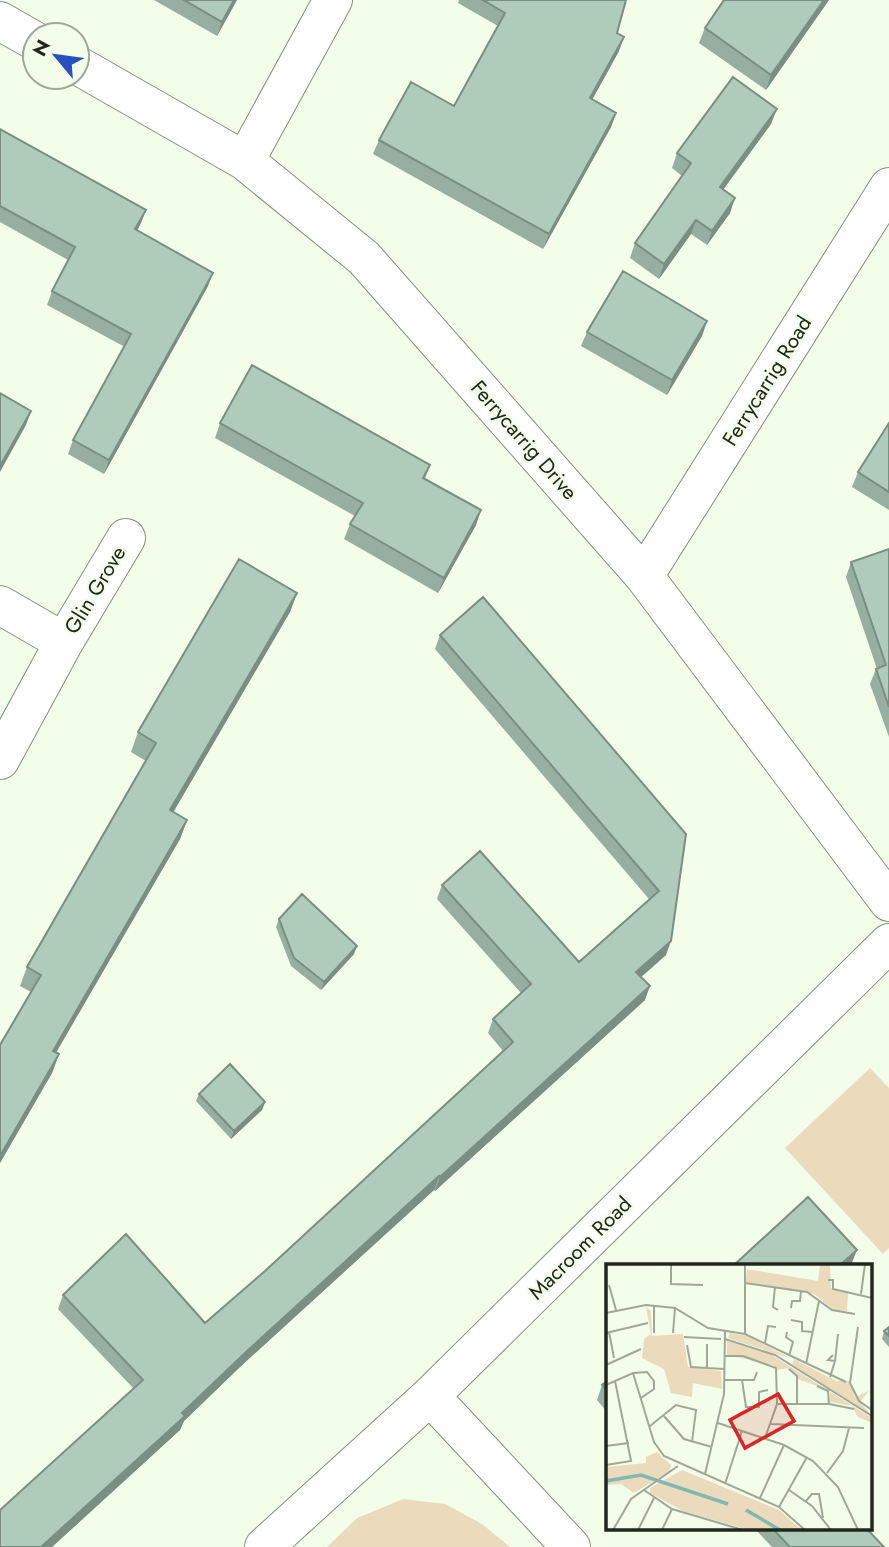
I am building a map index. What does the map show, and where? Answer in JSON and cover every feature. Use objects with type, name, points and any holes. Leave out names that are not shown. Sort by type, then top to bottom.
[{"type":"street","points":[[244,161],[333,0]]},
{"type":"street","points":[[0,21],[21,33]]},
{"type":"street","name":"Ferrycarrig Drive","points":[[91,73],[244,161],[364,258],[643,576],[889,902]]},
{"type":"street","name":"Ferrycarrig Road","points":[[643,576],[889,187]]},
{"type":"street","name":"Glin Grove","points":[[0,760],[64,642],[126,538]]},
{"type":"street","name":"Glin Grove","points":[[0,605],[64,642]]},
{"type":"street","name":"Macroom Road","points":[[264,1547],[430,1396],[889,943]]},
{"type":"street","points":[[430,1396],[571,1547]]},
{"type":"shaded area","points":[[870,1068],[889,1088],[889,1248],[883,1254],[785,1148]]},
{"type":"shaded area","points":[[403,1499],[445,1504],[482,1524],[510,1547],[327,1547],[357,1518]]},
{"type":"building","points":[[184,0],[234,0],[222,22]]},
{"type":"building","points":[[483,0],[626,0],[617,33],[624,37],[590,98],[616,113],[549,234],[379,140],[411,82],[454,106],[505,13]]},
{"type":"building","points":[[724,0],[824,0],[771,75],[705,28]]},
{"type":"building","points":[[733,77],[777,109],[720,187],[735,198],[712,231],[696,220],[664,264],[635,243],[691,163],[677,153]]},
{"type":"building","points":[[0,129],[146,210],[135,229],[213,273],[109,460],[73,440],[131,334],[52,291],[75,247],[0,206]]},
{"type":"building","points":[[623,271],[707,321],[672,380],[587,332]]},
{"type":"building","points":[[252,365],[430,465],[423,478],[481,510],[444,578],[350,524],[363,503],[220,423]]},
{"type":"building","points":[[0,393],[31,411],[0,466]]},
{"type":"building","points":[[889,423],[889,492],[858,472]]},
{"type":"building","points":[[889,549],[889,707],[876,669],[886,665],[851,562]]},
{"type":"building","points":[[239,559],[297,593],[170,810],[187,820],[53,1051],[59,1054],[0,1156],[0,1045],[41,975],[27,967],[156,743],[138,732]]},
{"type":"building","points":[[483,597],[686,834],[671,941],[636,972],[650,986],[246,1352],[182,1413],[185,1416],[41,1547],[0,1547],[0,1510],[143,1380],[63,1295],[126,1234],[205,1323],[513,1042],[493,1019],[531,984],[442,885],[480,851],[579,962],[659,891],[440,635]]},
{"type":"building","points":[[302,894],[357,946],[324,982],[294,958],[279,919]]},
{"type":"building","points":[[230,1064],[265,1102],[234,1131],[199,1094]]},
{"type":"building","points":[[808,1197],[857,1250],[841,1264],[735,1264]]},
{"type":"building","points":[[774,1530],[868,1530],[884,1547],[790,1547]]}]
